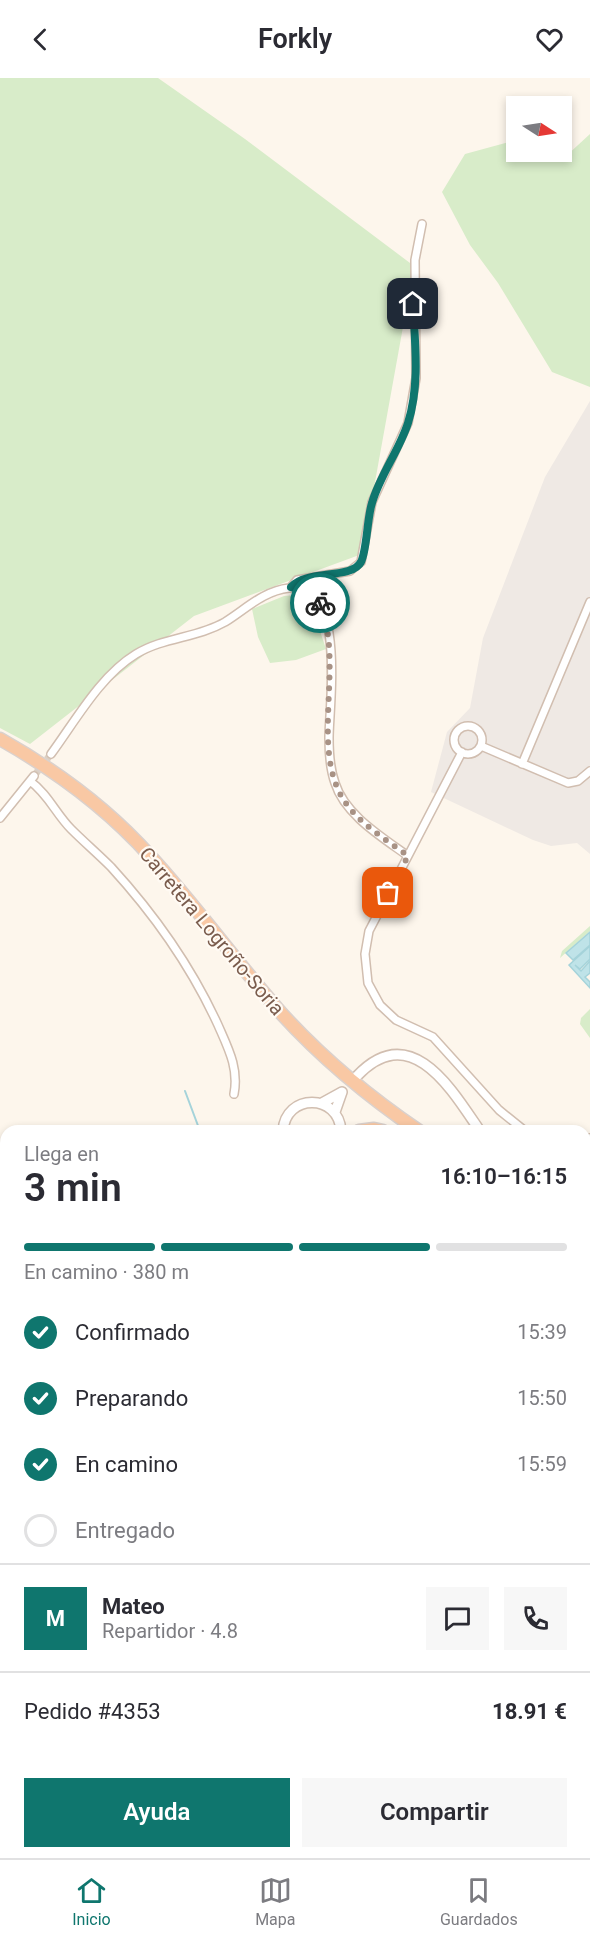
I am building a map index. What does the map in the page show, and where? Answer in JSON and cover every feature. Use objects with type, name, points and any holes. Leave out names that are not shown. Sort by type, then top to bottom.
[{"type":"highway","name":"Carretera Logroño-Soria","points":[[0,739],[49,770],[112,819],[148,854],[269,999],[318,1051],[359,1087],[411,1125]]},
{"type":"street","points":[[291,587],[297,580],[351,571],[361,562],[372,502],[408,423],[416,378],[415,260],[422,224]]},
{"type":"street","points":[[51,754],[100,687],[135,654],[170,640],[199,635],[227,621],[267,594],[291,587],[307,591],[320,603],[328,623],[331,650],[329,738],[335,785],[346,804],[373,830],[408,856]]},
{"type":"street","points":[[522,764],[590,602]]},
{"type":"street","points":[[462,727],[476,728],[482,736],[481,746],[470,754],[462,752],[454,740],[462,727]]},
{"type":"street","points":[[481,746],[568,783],[578,781],[590,771]]},
{"type":"street","points":[[462,752],[369,931],[365,954],[368,982],[380,1005],[396,1020],[433,1037],[499,1110],[518,1125]]},
{"type":"street","points":[[0,818],[32,779],[70,829],[128,886],[190,970],[233,1059],[236,1078],[234,1094]]},
{"type":"street","points":[[357,1076],[376,1060],[391,1055],[417,1058],[441,1076],[476,1125]]},
{"type":"street","points":[[322,1103],[344,1089],[334,1112]]},
{"type":"street","points":[[284,1125],[286,1116],[293,1108],[307,1102],[322,1103],[334,1112],[339,1125]]},
{"type":"shaded area","points":[[590,401],[590,854],[577,843],[551,846],[533,840],[431,792],[447,732],[470,708],[483,638],[545,477]]},
{"type":"green space","points":[[0,78],[158,78],[245,139],[414,266],[362,554],[194,616],[30,744],[0,728]]},
{"type":"green space","points":[[590,134],[590,387],[552,372],[498,283],[470,245],[442,192],[465,154],[506,143],[506,162],[572,162],[572,151]]},
{"type":"green space","points":[[307,594],[321,621],[321,634],[326,649],[296,660],[270,663],[258,637],[252,609],[284,596]]},
{"type":"green space","points":[[590,926],[590,931],[560,958],[562,951]]},
{"type":"green space","points":[[590,1009],[590,1038],[580,1024],[581,1018]]},
{"type":"water","points":[[590,932],[590,945],[573,960],[566,953]]},
{"type":"water","points":[[590,946],[590,959],[580,969],[575,965],[581,971],[590,961],[590,973],[585,977],[590,982],[590,988],[569,965]]},
{"type":"waterway","points":[[185,1091],[198,1125]]},
{"type":"tunnel","points":[[34,776],[51,754]]},
{"type":"way so far","points":[[320,603],[328,623],[331,650],[329,738],[335,785],[346,804],[373,830],[408,856],[388,893]]},
{"type":"route","points":[[320,603],[307,591],[291,587],[297,580],[351,571],[361,562],[372,502],[408,423],[416,378],[413,304]]}]
